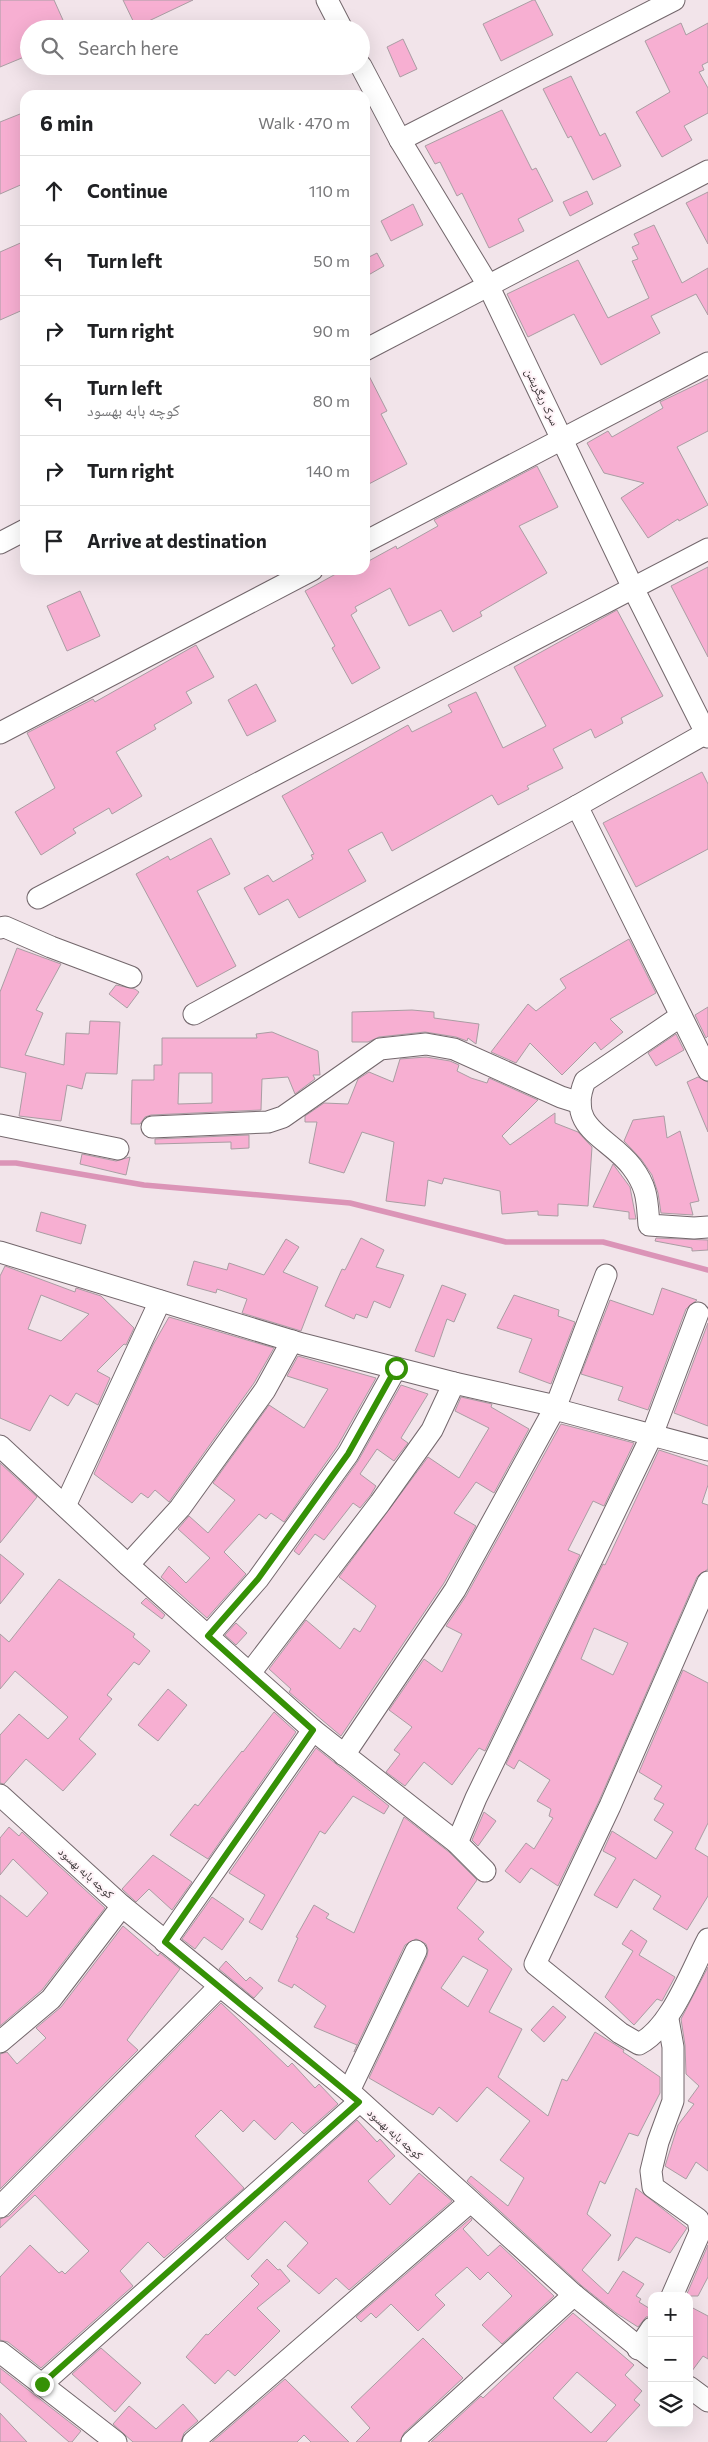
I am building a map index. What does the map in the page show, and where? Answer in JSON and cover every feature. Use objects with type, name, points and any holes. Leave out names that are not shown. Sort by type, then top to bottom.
[{"type":"street","points":[[327,0],[337,20]]},
{"type":"street","points":[[400,140],[674,0]]},
{"type":"street","name":"سرک ریگریشن","points":[[366,75],[400,140],[488,285],[634,588],[707,734]]},
{"type":"street","points":[[370,347],[708,171]]},
{"type":"street","points":[[370,539],[708,363]]},
{"type":"street","points":[[0,544],[20,533]]},
{"type":"street","points":[[38,898],[708,549]]},
{"type":"street","points":[[0,733],[302,575]]},
{"type":"street","points":[[194,1014],[707,734]]},
{"type":"street","points":[[577,806],[708,1070]]},
{"type":"street","points":[[0,928],[5,927],[51,947],[131,977]]},
{"type":"street","points":[[681,1016],[585,1081],[580,1093],[580,1103],[586,1126],[632,1166],[648,1195],[649,1225],[708,1227]]},
{"type":"street","points":[[152,1127],[268,1122],[283,1117],[380,1049],[426,1044],[454,1049],[561,1097],[580,1103]]},
{"type":"street","points":[[0,1125],[118,1149]]},
{"type":"street","points":[[0,1252],[292,1341],[454,1383],[556,1406],[562,1411],[708,1450]]},
{"type":"street","points":[[344,1756],[455,1590],[556,1406],[606,1275]]},
{"type":"street","points":[[64,1506],[160,1301]]},
{"type":"street","points":[[458,1843],[476,1798],[652,1435],[698,1313]]},
{"type":"street","points":[[128,1566],[180,1508],[265,1390],[292,1341]]},
{"type":"street","points":[[208,1636],[258,1579],[348,1454],[396,1368]]},
{"type":"street","points":[[250,1673],[380,1503],[432,1430],[454,1383]]},
{"type":"street","points":[[0,1446],[128,1566],[313,1730],[458,1843],[486,1870]]},
{"type":"street","points":[[708,1582],[610,1806],[535,1964],[620,2033],[640,2044],[652,2038],[668,2019],[708,1939]]},
{"type":"street","points":[[165,1942],[313,1730]]},
{"type":"street","name":"کوچه بابه بهسود","points":[[0,1795],[122,1906],[153,1929],[165,1942],[354,2097],[574,2295],[645,2353]]},
{"type":"street","points":[[0,2042],[51,1999],[122,1906]]},
{"type":"street","points":[[42,2384],[354,2097],[416,1951]]},
{"type":"street","points":[[0,2207],[220,1986]]},
{"type":"street","points":[[668,2019],[673,2047],[674,2101],[658,2142],[652,2171],[653,2187],[698,2219],[700,2232],[674,2292]]},
{"type":"street","points":[[193,2442],[470,2202]]},
{"type":"street","points":[[412,2442],[574,2295]]},
{"type":"street","points":[[645,2353],[649,2337]]},
{"type":"street","points":[[0,2352],[42,2384],[102,2438]]},
{"type":"street","points":[[693,2390],[708,2401]]},
{"type":"building","points":[[0,0],[54,0],[63,20],[20,20],[20,59],[0,67]]},
{"type":"building","points":[[123,0],[193,0],[151,20],[133,20]]},
{"type":"building","points":[[535,0],[553,35],[501,61],[483,24]]},
{"type":"building","points":[[681,23],[686,35],[708,23],[708,62],[702,65],[704,70],[699,72],[708,88],[708,113],[684,126],[692,140],[662,157],[636,112],[670,92],[645,41]]},
{"type":"building","points":[[403,39],[417,69],[400,77],[387,47]]},
{"type":"building","points":[[571,76],[600,136],[605,133],[621,166],[593,180],[571,136],[568,138],[543,89]]},
{"type":"building","points":[[502,110],[532,170],[536,168],[553,201],[518,219],[524,231],[489,248],[462,193],[457,196],[440,162],[435,164],[425,146]]},
{"type":"building","points":[[20,114],[20,185],[0,194],[0,122]]},
{"type":"building","points":[[587,191],[593,204],[570,216],[563,202]]},
{"type":"building","points":[[708,192],[708,244],[686,203]]},
{"type":"building","points":[[413,204],[423,225],[391,241],[381,221]]},
{"type":"building","points":[[654,225],[682,283],[708,268],[708,315],[696,294],[651,316],[660,333],[601,365],[574,314],[528,337],[507,294],[578,260],[608,318],[649,298],[632,261],[638,259],[632,247],[639,244],[634,234]]},
{"type":"building","points":[[20,243],[20,311],[0,320],[0,252]]},
{"type":"building","points":[[377,253],[384,266],[370,274],[370,256]]},
{"type":"building","points":[[370,378],[387,411],[381,414],[407,464],[370,483]]},
{"type":"building","points":[[708,379],[708,431],[677,447],[708,505],[679,521],[678,519],[648,538],[621,498],[644,483],[604,473],[587,443],[608,431],[612,437],[663,408],[660,402]]},
{"type":"building","points":[[537,466],[558,507],[519,526],[547,573],[480,612],[482,616],[453,632],[441,610],[409,626],[390,588],[355,607],[357,611],[351,615],[380,668],[352,684],[332,648],[335,646],[305,591],[334,575],[370,575],[370,560],[396,546],[397,549],[438,526],[434,520]]},
{"type":"building","points":[[708,567],[708,657],[671,586]]},
{"type":"building","points":[[80,591],[100,636],[67,651],[47,606]]},
{"type":"building","points":[[617,610],[663,696],[621,718],[623,723],[595,738],[591,729],[553,749],[563,768],[527,786],[529,789],[498,805],[492,795],[392,851],[382,832],[348,850],[366,881],[299,918],[288,899],[259,915],[244,888],[268,875],[273,882],[313,859],[311,855],[314,854],[282,796],[408,725],[412,732],[452,712],[448,705],[476,692],[503,748],[546,726],[514,667]]},
{"type":"building","points":[[196,645],[214,677],[186,692],[192,703],[154,725],[156,729],[116,752],[142,796],[112,814],[109,808],[73,829],[76,833],[41,855],[15,812],[55,788],[27,733],[93,699],[95,702]]},
{"type":"building","points":[[256,684],[276,721],[247,736],[228,700]]},
{"type":"building","points":[[702,772],[708,784],[708,849],[636,887],[603,823]]},
{"type":"building","points":[[211,838],[230,874],[197,891],[236,966],[197,987],[136,874],[168,856],[170,860]]},
{"type":"building","points":[[629,939],[656,993],[610,1019],[623,1032],[601,1050],[595,1042],[562,1075],[530,1043],[516,1063],[491,1052],[528,1004],[536,1011],[566,988],[560,979]]},
{"type":"building","points":[[17,948],[61,964],[36,1010],[43,1013],[25,1055],[64,1065],[66,1033],[89,1034],[90,1021],[120,1022],[117,1074],[86,1073],[82,1089],[67,1085],[61,1121],[19,1116],[26,1073],[0,1067],[0,992]]},
{"type":"building","points":[[116,985],[135,989],[139,992],[127,1008],[109,994]]},
{"type":"building","points":[[708,1007],[708,1036],[706,1038],[695,1015]]},
{"type":"building","points":[[412,1010],[434,1012],[434,1018],[479,1024],[476,1044],[468,1038],[467,1041],[456,1037],[425,1032],[379,1037],[368,1042],[352,1042],[352,1012]]},
{"type":"building","points":[[272,1032],[318,1051],[320,1075],[313,1075],[315,1079],[295,1094],[288,1077],[262,1079],[261,1110],[151,1115],[145,1117],[140,1124],[131,1124],[132,1080],[154,1080],[154,1065],[162,1065],[162,1038],[257,1038],[256,1034]],"holes":[[[179,1073],[212,1073],[212,1103],[178,1104]]]},
{"type":"building","points":[[676,1034],[684,1050],[656,1066],[648,1053]]},
{"type":"building","points":[[426,1057],[450,1061],[459,1065],[457,1071],[471,1078],[487,1083],[489,1078],[538,1100],[502,1136],[510,1145],[555,1113],[555,1123],[578,1132],[592,1147],[588,1206],[558,1204],[558,1216],[538,1215],[538,1211],[502,1214],[500,1191],[444,1178],[442,1184],[428,1180],[425,1206],[386,1201],[394,1142],[362,1132],[344,1173],[309,1163],[317,1122],[305,1122],[305,1116],[324,1103],[348,1104],[358,1079],[369,1072],[393,1082],[400,1059]]},
{"type":"building","points":[[698,1077],[708,1082],[708,1132],[687,1082]]},
{"type":"building","points":[[664,1116],[667,1138],[680,1131],[699,1201],[690,1203],[693,1215],[661,1213],[658,1193],[652,1175],[641,1159],[624,1141],[633,1120]]},
{"type":"building","points":[[249,1135],[249,1148],[231,1149],[231,1142],[155,1144],[155,1139]]},
{"type":"building","points":[[82,1154],[116,1161],[130,1157],[126,1175],[80,1164]]},
{"type":"building","points":[[613,1164],[630,1187],[636,1219],[629,1219],[629,1212],[593,1207]]},
{"type":"building","points":[[41,1212],[86,1225],[81,1244],[36,1231]]},
{"type":"building","points":[[361,1238],[384,1250],[376,1267],[404,1275],[390,1308],[374,1301],[367,1318],[356,1314],[354,1319],[325,1306],[342,1269],[345,1270]]},
{"type":"building","points":[[656,1238],[708,1240],[708,1250],[692,1251],[692,1248],[655,1241]]},
{"type":"building","points":[[286,1239],[299,1247],[283,1272],[318,1287],[301,1331],[242,1313],[247,1299],[217,1289],[216,1293],[187,1285],[194,1261],[227,1270],[229,1263],[264,1275]]},
{"type":"building","points":[[5,1266],[75,1292],[76,1288],[101,1296],[134,1328],[126,1345],[124,1344],[97,1371],[110,1378],[98,1405],[76,1393],[68,1406],[50,1395],[30,1431],[0,1418],[0,1276]],"holes":[[[41,1295],[89,1314],[61,1341],[28,1329]]]},
{"type":"building","points":[[442,1285],[466,1294],[454,1322],[447,1319],[434,1357],[415,1351]]},
{"type":"building","points":[[662,1288],[697,1300],[686,1309],[648,1410],[618,1400],[623,1387],[581,1374],[610,1300],[653,1315]]},
{"type":"building","points":[[514,1295],[559,1310],[558,1316],[575,1322],[551,1384],[519,1372],[532,1339],[497,1328]]},
{"type":"building","points":[[169,1317],[274,1348],[254,1383],[169,1502],[155,1490],[148,1498],[141,1493],[132,1503],[94,1474],[153,1345]]},
{"type":"building","points":[[708,1323],[708,1426],[674,1413]]},
{"type":"building","points":[[298,1356],[376,1378],[337,1447],[284,1522],[271,1513],[266,1519],[259,1514],[224,1552],[246,1574],[207,1618],[161,1577],[169,1566],[186,1583],[210,1558],[178,1529],[189,1516],[208,1533],[235,1500],[213,1483],[269,1405],[304,1428],[328,1389],[287,1376]]},
{"type":"building","points":[[401,1385],[428,1394],[401,1438],[408,1443],[394,1461],[377,1449],[360,1474],[376,1486],[370,1496],[360,1508],[353,1503],[324,1540],[315,1534],[299,1555],[294,1551],[358,1461]]},
{"type":"building","points":[[461,1397],[492,1404],[491,1407],[529,1429],[494,1493],[476,1482],[454,1513],[476,1526],[444,1583],[341,1736],[289,1692],[291,1689],[269,1669],[306,1620],[340,1649],[354,1628],[360,1632],[376,1606],[339,1577],[428,1457],[459,1478],[489,1428],[455,1411]]},
{"type":"building","points":[[561,1424],[634,1443],[604,1506],[593,1501],[568,1550],[580,1555],[485,1751],[479,1748],[452,1785],[424,1762],[405,1786],[386,1772],[400,1754],[394,1750],[412,1727],[389,1710],[424,1659],[442,1672],[462,1634],[446,1626],[466,1596]]},
{"type":"building","points":[[659,1450],[708,1466],[708,1485],[702,1503],[708,1505],[708,1569],[697,1577],[599,1801],[558,1886],[531,1868],[520,1883],[505,1871],[526,1843],[534,1849],[553,1818],[549,1816],[551,1809],[537,1801],[550,1780],[519,1760],[514,1769],[506,1764],[603,1564],[605,1565]],"holes":[[[594,1628],[628,1643],[613,1675],[581,1659]]]},
{"type":"building","points":[[0,1463],[37,1497],[0,1543]]},
{"type":"building","points":[[0,1554],[24,1574],[0,1604]]},
{"type":"building","points":[[59,1579],[135,1634],[133,1637],[150,1651],[139,1665],[134,1662],[107,1695],[112,1699],[79,1739],[96,1754],[63,1791],[26,1759],[4,1784],[0,1783],[0,1735],[19,1714],[48,1739],[68,1717],[15,1671],[0,1689],[0,1634],[9,1642]]},
{"type":"building","points":[[146,1598],[165,1615],[162,1619],[141,1603]]},
{"type":"building","points":[[236,1623],[247,1633],[236,1645],[225,1635]]},
{"type":"building","points":[[683,1670],[708,1683],[708,1823],[695,1849],[708,1857],[708,1896],[687,1930],[653,1909],[661,1896],[634,1879],[617,1908],[594,1895],[616,1858],[603,1851],[612,1831],[656,1859],[673,1832],[654,1820],[664,1804],[654,1799],[662,1786],[639,1772]]},
{"type":"building","points":[[168,1689],[187,1705],[158,1741],[138,1725]]},
{"type":"building","points":[[274,1712],[296,1732],[208,1859],[170,1835],[195,1804],[198,1806]]},
{"type":"building","points":[[316,1748],[389,1806],[384,1814],[353,1796],[325,1834],[320,1831],[262,1930],[249,1922],[265,1895],[229,1873]]},
{"type":"building","points":[[484,1812],[496,1821],[478,1846],[472,1840]]},
{"type":"building","points":[[404,1817],[449,1852],[477,1880],[457,1908],[484,1932],[478,1939],[512,1969],[489,2012],[522,2029],[498,2077],[548,2116],[562,2079],[567,2081],[595,2032],[624,2050],[623,2052],[660,2077],[660,2093],[638,2136],[629,2133],[605,2184],[600,2181],[587,2214],[611,2235],[582,2270],[608,2294],[623,2271],[644,2284],[636,2296],[641,2299],[639,2302],[648,2308],[648,2317],[638,2327],[616,2313],[582,2286],[467,2181],[471,2176],[508,2206],[524,2178],[500,2160],[530,2121],[487,2087],[457,2122],[439,2107],[433,2115],[369,2078],[427,1956],[426,1944],[416,1939],[405,1945],[354,2052],[357,2045],[314,2027],[326,2006],[294,1984],[292,1988],[278,1981],[298,1938],[296,1937],[314,1905],[329,1914],[326,1918],[354,1933]],"holes":[[[463,1956],[488,1970],[468,2007],[441,1988]]]},
{"type":"building","points":[[9,1827],[19,1836],[22,1832],[105,1908],[42,1990],[0,2026],[0,1895],[27,1917],[48,1893],[13,1859],[0,1875],[0,1838]]},
{"type":"building","points":[[153,1855],[192,1882],[172,1910],[149,1889],[136,1902],[122,1889]]},
{"type":"building","points":[[212,1897],[244,1919],[222,1950],[204,1937],[195,1949],[182,1939]]},
{"type":"building","points":[[123,1926],[158,1956],[160,1953],[180,1969],[127,2040],[138,2050],[0,2189],[0,2054],[7,2052],[17,2064],[46,2038],[36,2028],[61,2007]]},
{"type":"building","points":[[631,1930],[647,1941],[639,1955],[675,1977],[662,2001],[657,1999],[634,2025],[605,1997],[633,1951],[622,1944]]},
{"type":"building","points":[[226,1961],[246,1981],[250,1977],[263,1988],[254,1998],[219,1969]]},
{"type":"building","points":[[708,1967],[708,2171],[696,2162],[686,2179],[665,2166],[678,2125],[694,2104],[688,2101],[699,2086],[686,2074],[685,2045],[681,2019]]},
{"type":"building","points":[[221,2003],[288,2067],[292,2063],[315,2088],[319,2084],[338,2104],[304,2134],[292,2122],[275,2140],[254,2120],[243,2132],[221,2110],[195,2136],[244,2188],[164,2258],[148,2242],[120,2271],[133,2286],[41,2368],[8,2342],[0,2340],[0,2277],[30,2245],[59,2273],[62,2271],[65,2274],[89,2251],[35,2195],[0,2228],[0,2219],[9,2216]]},
{"type":"building","points":[[553,2006],[566,2017],[544,2042],[531,2030]]},
{"type":"building","points":[[357,2120],[377,2142],[380,2139],[395,2156],[368,2181],[390,2205],[419,2173],[452,2201],[349,2290],[336,2278],[319,2294],[287,2266],[308,2243],[285,2221],[248,2260],[225,2238]]},
{"type":"building","points":[[636,2188],[687,2228],[670,2253],[636,2237],[618,2261]]},
{"type":"building","points":[[471,2218],[472,2220],[463,2229],[488,2256],[500,2245],[554,2296],[502,2344],[482,2325],[512,2296],[488,2272],[480,2280],[467,2267],[435,2295],[445,2305],[418,2331],[391,2304],[376,2318],[371,2313],[361,2322],[356,2317]]},
{"type":"building","points":[[708,2245],[708,2277],[698,2296],[693,2296],[693,2292],[688,2292]]},
{"type":"building","points":[[267,2259],[278,2270],[280,2269],[290,2281],[257,2308],[280,2331],[235,2376],[228,2370],[215,2384],[186,2357],[206,2334],[208,2335],[259,2284],[251,2276]]},
{"type":"building","points":[[693,2308],[708,2316],[708,2359],[703,2356],[693,2370]]},
{"type":"building","points":[[573,2313],[634,2365],[625,2375],[642,2391],[634,2400],[640,2405],[606,2442],[431,2442],[481,2396],[483,2398]],"holes":[[[577,2372],[616,2405],[591,2433],[553,2398]]]},
{"type":"building","points":[[423,2338],[463,2378],[404,2433],[400,2442],[356,2442],[370,2428],[351,2407]]},
{"type":"building","points":[[101,2348],[141,2383],[115,2412],[72,2374]]},
{"type":"building","points":[[0,2368],[81,2431],[72,2442],[69,2442],[0,2382]]},
{"type":"building","points":[[285,2379],[349,2442],[311,2442],[304,2435],[297,2442],[212,2442]]},
{"type":"building","points":[[183,2404],[198,2421],[184,2433],[181,2442],[133,2442],[113,2424],[129,2406],[156,2429]]},
{"type":"building","points":[[0,2413],[27,2442],[0,2442]]},
{"type":"waterway","points":[[0,1163],[16,1163],[144,1185],[350,1203],[506,1242],[603,1242],[708,1270]]},
{"type":"route","points":[[42,2384],[359,2102],[349,2091],[165,1942],[313,1730],[208,1636],[258,1579],[348,1454],[396,1368]]}]
